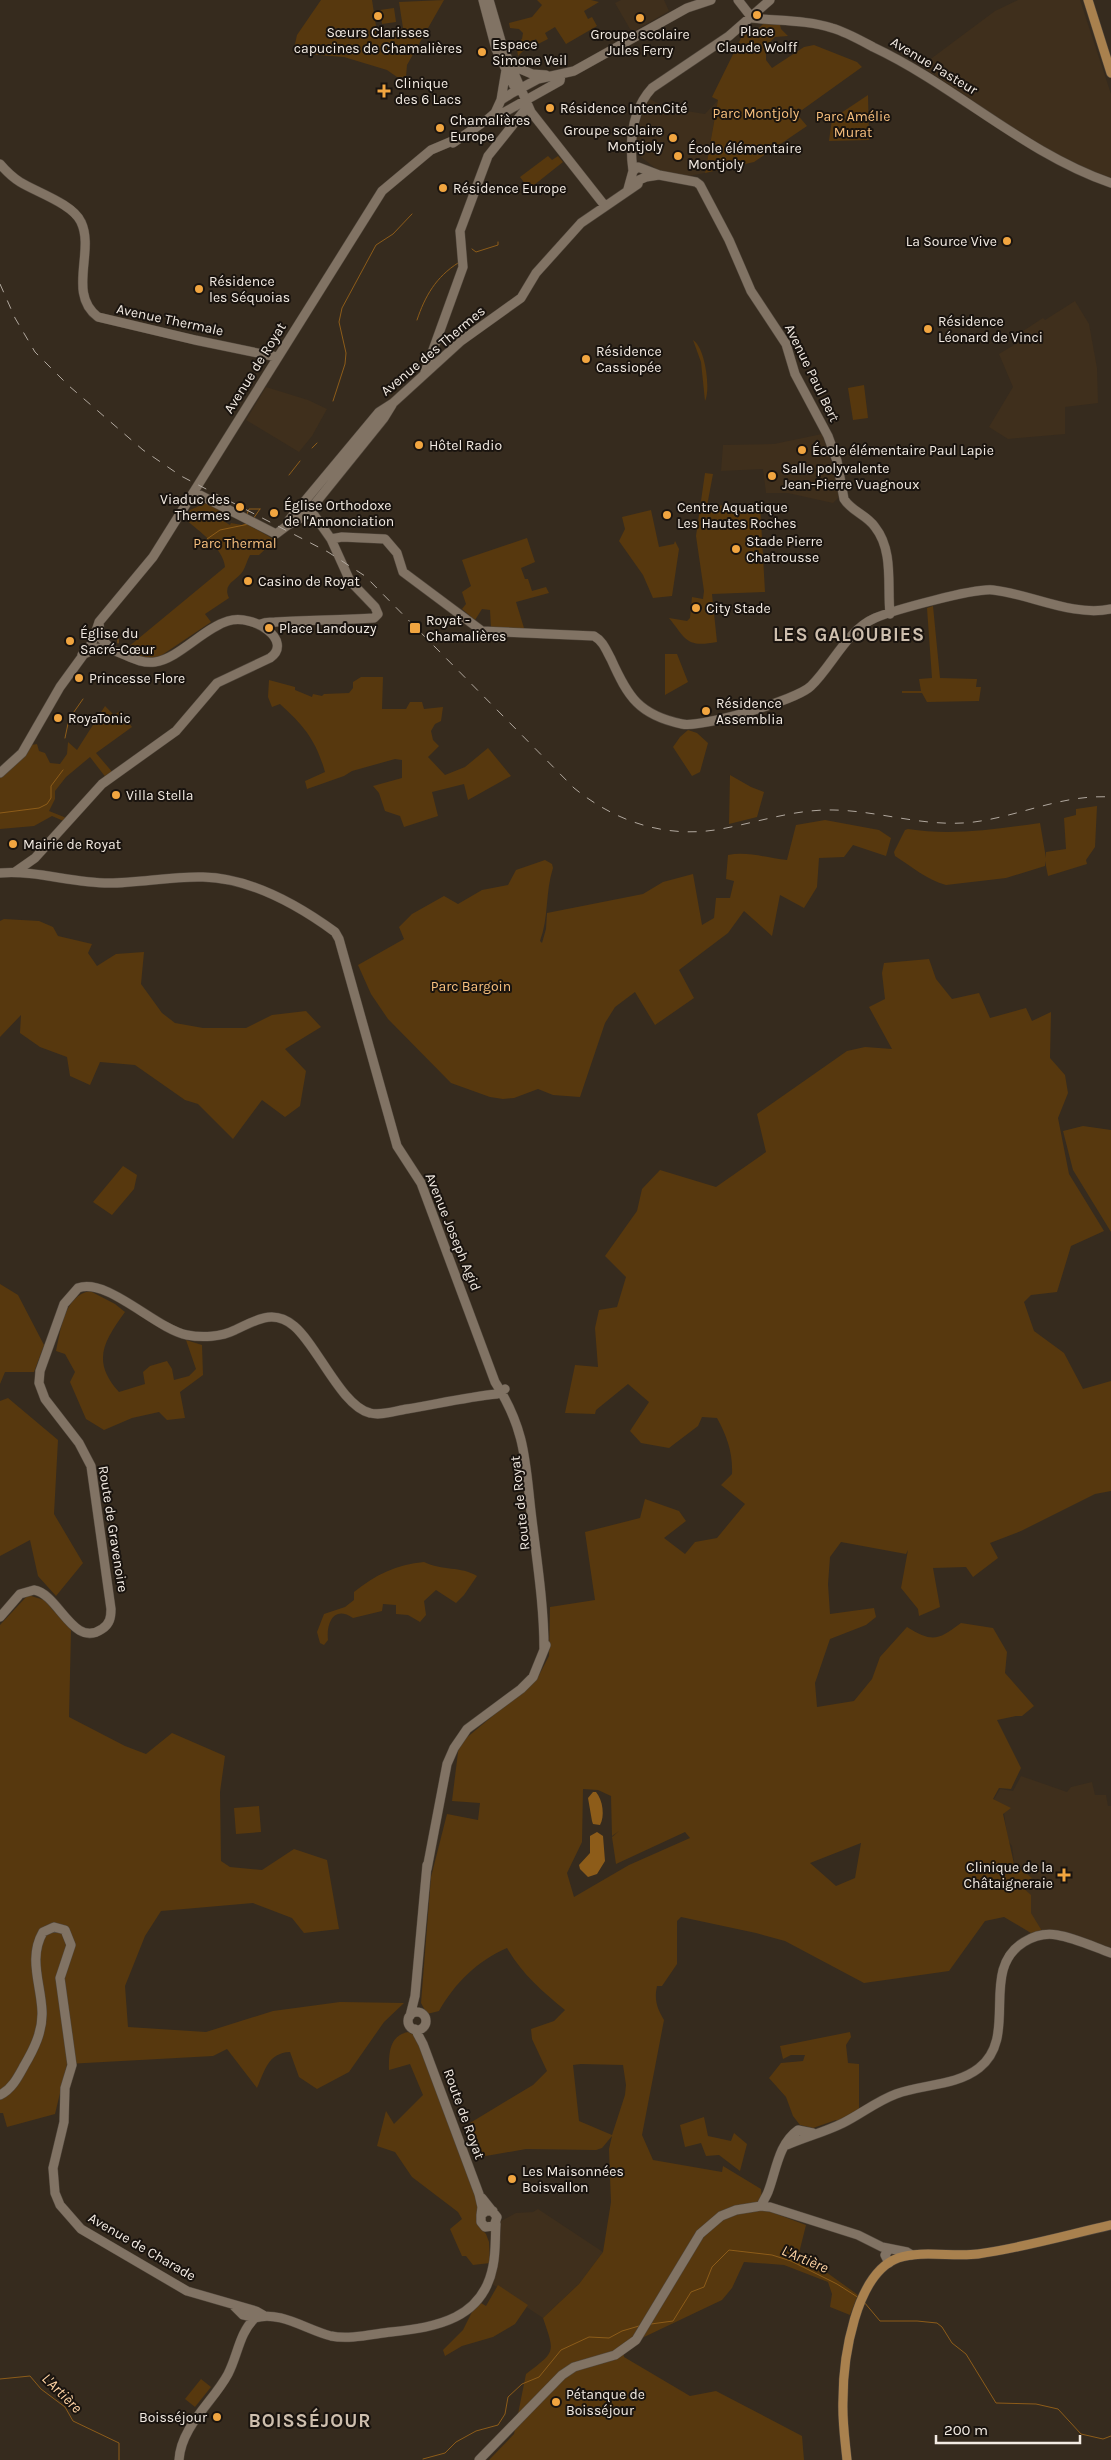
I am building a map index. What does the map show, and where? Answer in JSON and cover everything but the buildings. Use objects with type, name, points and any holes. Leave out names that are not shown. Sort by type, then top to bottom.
[{"type":"main road","points":[[483,0],[496,49],[520,81],[528,103],[605,206]]},
{"type":"main road","points":[[490,0],[508,67],[501,100]]},
{"type":"main road","name":"Avenue de Royat","points":[[98,643],[98,622],[150,562],[382,191],[416,161],[456,140],[495,112],[501,100],[521,88],[551,76],[561,75],[577,69],[686,8],[711,0]]},
{"type":"main road","points":[[738,0],[752,18]]},
{"type":"main road","name":"Avenue des Thermes","points":[[288,525],[289,520],[379,412],[393,403],[435,360],[521,298],[536,273],[581,223],[628,188],[639,173],[632,153],[632,127],[643,98],[652,88],[752,18],[770,0]]},
{"type":"main road","points":[[1088,0],[1111,73]]},
{"type":"main road","name":"Avenue Pasteur","points":[[752,18],[823,26],[848,34],[926,74],[1036,147],[1088,174],[1111,183]]},
{"type":"main road","points":[[508,67],[532,74],[551,76]]},
{"type":"main road","name":"Avenue de Royat","points":[[495,112],[502,113],[528,103],[560,81],[561,75]]},
{"type":"main road","points":[[435,360],[441,323],[463,267],[460,231],[488,156],[528,103]]},
{"type":"main road","name":"Avenue Thermale","points":[[0,164],[17,181],[68,208],[78,217],[84,234],[82,293],[94,314],[108,321],[258,354],[275,361]]},
{"type":"main road","name":"Avenue Paul Bert","points":[[639,173],[696,182],[700,185],[729,240],[751,291],[786,344],[794,374],[831,444],[837,460],[844,499],[847,504],[875,526],[883,541],[891,579],[890,614]]},
{"type":"main road","points":[[262,624],[268,621],[275,623],[291,620],[376,617],[378,610],[350,581],[331,539],[312,512],[313,506],[384,418],[393,403]]},
{"type":"main road","points":[[193,494],[206,498],[276,534],[312,512]]},
{"type":"main road","points":[[331,539],[342,537],[385,539],[397,553],[401,570],[482,631],[594,636],[604,645],[625,689],[638,706],[658,717],[686,725],[717,720],[779,702],[802,693],[819,678],[856,632],[874,619],[890,614],[986,590],[1093,611],[1111,609]]},
{"type":"main road","points":[[0,773],[22,753],[60,687],[82,655],[98,643],[139,661],[154,662],[166,658],[228,621],[247,620],[262,624],[268,632],[272,633],[275,641],[274,654],[263,662],[217,683],[170,736],[102,784],[43,850],[34,867],[16,872],[0,873]]},
{"type":"main road","points":[[268,632],[275,623]]},
{"type":"main road","name":"Avenue Joseph Agid","points":[[34,867],[57,877],[108,883],[203,877],[226,880],[259,890],[284,901],[318,920],[334,932],[338,939],[397,1146],[421,1184],[489,1363],[497,1389]]},
{"type":"main road","name":"Route de Gravenoire","points":[[0,1617],[17,1597],[30,1590],[40,1592],[46,1596],[82,1632],[99,1631],[105,1628],[110,1619],[111,1609],[91,1466],[79,1443],[45,1399],[39,1384],[40,1371],[64,1304],[78,1288],[97,1287],[170,1329],[187,1335],[208,1337],[222,1334],[258,1318],[280,1318],[298,1329],[351,1402],[359,1409],[370,1413],[389,1412],[497,1389]]},
{"type":"main road","name":"Route de Royat","points":[[410,2016],[415,1996],[427,1869],[447,1764],[454,1748],[467,1729],[521,1689],[533,1677],[544,1649],[548,1629],[529,1452],[516,1406],[497,1389]]},
{"type":"main road","name":"Avenue de Charade","points":[[0,2095],[15,2082],[32,2052],[40,2032],[42,2010],[35,1975],[37,1947],[43,1932],[54,1927],[59,1928],[68,1934],[71,1945],[62,1971],[60,1989],[72,2065],[65,2088],[64,2122],[54,2168],[55,2193],[60,2206],[81,2229],[161,2276],[187,2290],[225,2301],[259,2316]]},
{"type":"main road","points":[[765,2206],[779,2156],[798,2135],[815,2133],[848,2121],[895,2094],[959,2079],[981,2067],[992,2054],[997,2042],[1000,1982],[1004,1966],[1012,1952],[1025,1942],[1040,1936],[1057,1935],[1111,1953]]},
{"type":"main road","name":"Route de Royat","points":[[415,1996],[420,2013],[426,2019],[419,2028],[423,2044],[479,2194],[481,2216]]},
{"type":"main road","points":[[419,2028],[409,2024],[410,2016],[420,2013]]},
{"type":"main road","name":"Route de Royat","points":[[479,2194],[492,2211]]},
{"type":"main road","points":[[479,2460],[562,2375],[574,2366],[626,2349],[643,2331],[690,2249],[708,2225],[736,2210],[765,2206],[858,2235],[887,2249],[907,2252],[912,2256]]},
{"type":"main road","points":[[179,2460],[182,2440],[222,2385],[245,2331],[259,2316],[338,2337],[432,2327],[450,2321],[464,2312],[477,2300],[489,2282],[495,2256],[497,2217],[492,2211],[486,2211],[481,2216],[481,2222],[495,2245]]},
{"type":"main road","points":[[485,2227],[491,2227],[496,2224]]},
{"type":"main road","points":[[847,2460],[843,2399],[849,2344],[865,2293],[872,2279],[894,2261],[912,2256],[962,2255],[989,2252],[1111,2225]]},
{"type":"main road","points":[[887,2249],[885,2255],[894,2261]]},
{"type":"main road","name":"Avenue de Charade","points":[[225,2301],[240,2310],[243,2315],[259,2316]]},
{"type":"main road","points":[[243,2315],[245,2331]]},
{"type":"shaded area","name":"Groupe scolaire Jules Ferry","points":[[621,0],[664,0],[669,11],[634,31],[630,29],[615,3]]},
{"type":"shaded area","points":[[1018,0],[1080,0],[1111,94],[1111,180],[1040,146],[924,68],[924,64],[995,11]]},
{"type":"shaded area","name":"Groupe scolaire Montjoly","points":[[648,98],[667,108],[705,114],[718,100],[705,173],[688,176],[659,171],[641,157],[635,141],[637,129]]},
{"type":"shaded area","points":[[1075,301],[1089,324],[1097,368],[1098,403],[1065,407],[1065,434],[1008,439],[989,427],[1013,387],[999,354],[1024,339],[1020,333]]},
{"type":"shaded area","points":[[266,387],[308,400],[327,409],[312,436],[299,452],[246,420]]},
{"type":"shaded area","points":[[822,434],[834,470],[839,497],[833,503],[788,493],[766,493],[763,469],[721,471],[723,445],[774,444]]},
{"type":"shaded area","name":"Clinique de la Châtaigneraie","points":[[1021,1776],[1067,1792],[1071,1787],[1092,1782],[1095,1795],[1106,1795],[1108,1806],[1111,1806],[1111,1948],[1059,1931],[1040,1930],[1020,1905],[1012,1846],[1008,1841],[1004,1813],[994,1799],[1000,1789],[1013,1791]]},
{"type":"shaded area","points":[[593,1792],[596,1792],[602,1804],[603,1813],[600,1825],[593,1824],[592,1821],[588,1798]]},
{"type":"shaded area","points":[[597,1832],[603,1836],[605,1861],[597,1874],[588,1877],[580,1869],[579,1865],[590,1853],[590,1836]]},
{"type":"shaded area","points":[[538,2209],[603,2252],[579,2284],[543,2318],[489,2282],[497,2223],[516,2213],[533,2212]]},
{"type":"green space","points":[[321,0],[372,0],[377,32],[403,28],[399,2],[444,0],[407,65],[406,77],[397,77],[387,70],[344,57],[293,53],[297,35]]},
{"type":"green space","points":[[537,0],[591,0],[599,2],[584,11],[588,19],[592,17],[597,26],[566,44],[555,27],[545,33],[548,39],[538,44],[536,39],[526,45],[527,47],[518,56],[516,43],[522,39],[523,33],[519,29],[510,28],[509,23],[532,17],[542,5]]},
{"type":"green space","points":[[394,8],[396,22],[382,24],[380,10]]},
{"type":"green space","name":"Parc Montjoly","points":[[764,23],[780,25],[781,29],[788,36],[775,37],[766,46],[766,60],[772,68],[804,47],[814,45],[857,62],[862,67],[802,110],[798,108],[796,113],[807,126],[754,162],[705,173],[718,100],[712,97],[742,36],[751,29],[757,30]]},
{"type":"green space","name":"Parc Amélie Murat","points":[[868,95],[869,140],[829,141],[832,119]]},
{"type":"green space","points":[[548,156],[552,160],[558,156],[563,162],[529,189],[520,177]]},
{"type":"green space","points":[[693,340],[701,351],[706,369],[707,395],[705,401],[701,362]]},
{"type":"green space","points":[[864,385],[868,418],[853,420],[848,388]]},
{"type":"green space","name":"Stade Pierre Chatrousse","points":[[705,473],[713,474],[707,506],[760,504],[765,592],[712,594],[717,642],[699,644],[693,643],[683,636],[669,618],[687,621],[690,618],[692,597],[703,599],[704,591],[696,536]]},
{"type":"green space","name":"Parc Thermal","points":[[206,503],[224,512],[220,519],[230,525],[231,523],[242,525],[245,523],[275,540],[259,555],[250,555],[243,571],[227,589],[229,598],[205,614],[211,622],[159,657],[155,659],[142,658],[127,648],[225,567],[220,553],[215,547],[185,519],[190,510]]},
{"type":"green space","points":[[651,510],[659,547],[674,544],[675,541],[679,549],[672,596],[653,598],[643,575],[619,541],[625,529],[622,517]]},
{"type":"green space","points":[[527,538],[535,562],[521,568],[525,579],[528,579],[532,591],[546,587],[549,593],[516,602],[524,628],[491,628],[490,610],[482,609],[475,620],[462,609],[466,604],[462,592],[471,586],[462,560]]},
{"type":"green space","points":[[933,606],[940,678],[977,679],[976,687],[981,687],[979,701],[927,702],[922,693],[902,693],[902,691],[921,691],[919,679],[932,678],[927,608]]},
{"type":"green space","points":[[665,654],[677,654],[688,682],[665,695]]},
{"type":"green space","points":[[361,677],[383,677],[382,709],[406,709],[410,702],[422,702],[424,709],[443,707],[441,721],[435,724],[431,731],[433,740],[439,746],[428,757],[445,775],[465,767],[488,748],[511,776],[468,800],[464,784],[432,792],[438,816],[404,827],[400,816],[385,811],[379,793],[373,786],[402,778],[402,760],[395,759],[352,771],[344,776],[307,789],[305,781],[325,772],[318,751],[296,719],[280,704],[272,707],[268,697],[269,680],[295,687],[295,690],[312,697],[313,694],[322,696],[324,694],[349,693],[353,688],[353,682]]},
{"type":"green space","points":[[105,706],[114,715],[120,711],[132,727],[96,753],[114,774],[107,779],[90,757],[66,777],[55,791],[55,799],[49,811],[69,819],[66,822],[52,816],[34,826],[0,829],[0,775],[31,745],[37,744],[39,751],[45,753],[50,763],[60,764],[67,754],[68,742],[77,750]]},
{"type":"green space","points":[[688,730],[697,733],[708,743],[700,772],[692,776],[673,747]]},
{"type":"green space","points":[[730,775],[764,792],[757,817],[729,824]]},
{"type":"green space","points":[[1097,806],[1095,847],[1086,860],[1087,864],[1048,876],[1045,861],[1045,866],[1006,878],[946,885],[932,880],[919,872],[895,856],[894,852],[905,830],[908,829],[958,832],[1040,823],[1046,858],[1046,852],[1066,849],[1064,818],[1076,815],[1076,809]]},
{"type":"green space","name":"Parc Bargoin","points":[[825,820],[879,830],[891,838],[886,856],[853,845],[844,857],[819,858],[817,887],[804,908],[780,895],[772,936],[744,911],[728,933],[679,970],[694,998],[655,1025],[635,992],[615,1007],[605,1023],[580,1097],[553,1095],[538,1089],[514,1098],[503,1099],[490,1097],[451,1083],[388,1019],[371,994],[358,965],[404,939],[399,927],[412,914],[444,896],[458,904],[482,890],[508,885],[516,870],[545,860],[552,864],[553,868],[545,923],[540,941],[542,943],[546,929],[547,913],[643,894],[663,882],[693,874],[702,925],[714,918],[716,898],[730,898],[734,881],[726,879],[728,855],[750,854],[787,860],[796,825]]},
{"type":"green space","points":[[4,919],[39,921],[53,927],[58,936],[92,944],[88,953],[97,966],[116,954],[144,952],[141,984],[162,1013],[175,1023],[203,1028],[246,1028],[272,1015],[306,1011],[321,1027],[285,1049],[306,1071],[300,1106],[285,1117],[262,1100],[233,1139],[198,1104],[185,1100],[135,1065],[100,1062],[90,1085],[70,1076],[67,1057],[40,1047],[20,1033],[21,1015],[0,1037],[0,921]]},
{"type":"green space","points":[[929,959],[936,979],[952,999],[979,993],[990,1018],[1026,1008],[1032,1021],[1051,1012],[1050,1058],[1065,1075],[1068,1093],[1058,1118],[1069,1174],[1104,1231],[1071,1246],[1057,1292],[1031,1295],[1024,1302],[1034,1331],[1064,1353],[1083,1389],[1111,1381],[1111,1491],[1095,1494],[1021,1531],[990,1543],[998,1558],[973,1577],[966,1567],[933,1568],[940,1607],[919,1616],[918,1609],[901,1588],[908,1550],[906,1554],[841,1542],[830,1557],[828,1584],[830,1614],[874,1608],[876,1617],[866,1625],[830,1639],[815,1683],[817,1707],[854,1701],[872,1679],[880,1657],[907,1627],[923,1636],[929,1637],[941,1636],[961,1623],[993,1628],[1007,1652],[1005,1673],[1034,1706],[1022,1716],[997,1720],[1021,1768],[1011,1789],[999,1788],[993,1799],[1011,1808],[1003,1814],[1014,1864],[1032,1878],[1022,1887],[1031,1895],[1031,1913],[1042,1931],[1031,1933],[1004,1917],[985,1921],[949,1971],[864,1983],[785,1941],[681,1917],[677,1921],[677,1964],[662,1986],[657,1986],[656,1991],[657,2004],[664,2020],[642,2135],[653,2160],[722,2172],[723,2166],[761,2189],[763,2209],[806,2225],[798,2257],[826,2272],[858,2295],[850,2315],[830,2307],[832,2294],[828,2282],[784,2265],[744,2262],[732,2288],[722,2300],[623,2347],[624,2357],[690,2396],[716,2391],[802,2436],[804,2460],[489,2460],[514,2434],[526,2374],[548,2355],[550,2350],[550,2338],[543,2318],[579,2284],[603,2252],[611,2202],[609,2149],[612,2136],[602,2148],[596,2150],[526,2149],[480,2157],[470,2123],[533,2085],[547,2071],[532,2039],[531,2029],[554,2021],[565,2010],[540,1989],[526,1974],[507,1948],[486,1959],[468,1974],[452,1991],[439,2011],[427,2014],[421,2003],[431,1877],[447,1814],[478,1820],[480,1803],[452,1801],[459,1744],[537,1679],[549,1656],[550,1607],[595,1600],[585,1532],[640,1518],[645,1499],[679,1511],[686,1521],[664,1538],[685,1554],[695,1542],[717,1538],[745,1504],[721,1485],[732,1474],[732,1466],[729,1445],[717,1418],[702,1417],[698,1426],[669,1448],[641,1443],[630,1431],[649,1402],[628,1384],[596,1410],[595,1414],[565,1413],[575,1365],[598,1367],[595,1328],[599,1310],[617,1307],[626,1277],[605,1256],[637,1211],[642,1189],[660,1170],[716,1187],[766,1152],[757,1114],[847,1051],[865,1047],[892,1049],[869,1007],[885,999],[882,973],[884,963]],"holes":[[[583,1789],[598,1790],[611,1796],[612,1836],[619,1831],[612,1837],[616,1864],[685,1832],[690,1838],[629,1865],[574,1897],[567,1873],[582,1842]],[[861,1843],[855,1878],[836,1886],[810,1863]],[[573,2065],[623,2065],[626,2085],[625,2095],[612,2135],[579,2121]]]},
{"type":"green space","points":[[1083,1126],[1111,1130],[1111,1232],[1073,1170],[1063,1131]]},
{"type":"green space","points":[[123,1166],[137,1175],[134,1189],[112,1215],[93,1202]]},
{"type":"green space","points":[[0,1284],[18,1295],[44,1345],[34,1372],[5,1372],[0,1384]]},
{"type":"green space","points":[[90,1291],[115,1304],[125,1312],[106,1342],[103,1361],[110,1381],[119,1392],[145,1384],[143,1372],[150,1366],[167,1361],[172,1369],[174,1380],[189,1376],[196,1369],[186,1340],[202,1345],[203,1375],[180,1392],[185,1418],[167,1420],[159,1412],[132,1418],[104,1430],[86,1419],[70,1382],[75,1372],[65,1354],[56,1351],[62,1324],[69,1306],[81,1294]]},
{"type":"green space","points":[[8,1398],[58,1440],[54,1514],[83,1563],[56,1596],[38,1576],[30,1540],[0,1556],[0,1401]]},
{"type":"green space","points":[[424,1562],[438,1567],[464,1571],[477,1576],[456,1603],[436,1590],[424,1601],[426,1615],[420,1622],[408,1615],[396,1614],[396,1605],[383,1604],[382,1611],[353,1618],[341,1614],[336,1615],[328,1628],[328,1640],[324,1645],[320,1643],[317,1632],[324,1614],[345,1607],[354,1600],[354,1592],[370,1580],[387,1571],[405,1565]]},
{"type":"green space","points":[[28,1595],[44,1600],[71,1630],[69,1717],[125,1746],[146,1754],[172,1733],[225,1756],[220,1792],[221,1861],[230,1867],[262,1870],[294,1849],[327,1860],[339,1929],[304,1933],[292,1918],[253,1903],[161,1911],[145,1936],[125,1986],[128,2027],[206,2032],[273,2011],[340,2002],[404,2003],[384,2022],[349,2072],[317,2089],[299,2077],[290,2052],[283,2053],[272,2059],[268,2064],[257,2088],[227,2049],[213,2056],[67,2064],[55,2114],[7,2127],[3,2113],[0,2113],[0,1625]]},
{"type":"green space","points":[[259,1806],[261,1832],[236,1834],[234,1808]]},
{"type":"green space","points":[[408,2032],[416,2036],[478,2202],[479,2211],[476,2223],[486,2234],[489,2242],[490,2263],[473,2265],[466,2256],[462,2256],[450,2229],[462,2219],[458,2212],[412,2177],[395,2152],[377,2146],[386,2111],[394,2124],[423,2095],[410,2064],[389,2070],[391,2046],[397,2037]]},
{"type":"green space","points":[[850,2032],[851,2037],[846,2045],[848,2063],[859,2064],[859,2110],[837,2122],[836,2120],[813,2128],[800,2125],[793,2116],[786,2097],[769,2078],[781,2063],[803,2061],[805,2055],[791,2055],[783,2059],[780,2046]]},
{"type":"green space","points":[[704,2117],[708,2136],[731,2141],[734,2133],[747,2144],[740,2171],[719,2155],[706,2156],[701,2143],[685,2147],[680,2125]]},
{"type":"green space","points":[[498,2285],[528,2305],[515,2324],[493,2337],[462,2346],[445,2356],[443,2350],[463,2330],[472,2312],[481,2303],[486,2306]]},
{"type":"green space","points":[[201,2379],[211,2387],[195,2407],[185,2399]]},
{"type":"waterway","points":[[333,401],[345,364],[346,353],[339,322],[342,308],[376,245],[393,234],[412,214]]},
{"type":"waterway","points":[[472,249],[476,252],[498,245],[498,242]]},
{"type":"waterway","points":[[417,320],[424,303],[437,281],[458,263]]},
{"type":"waterway","points":[[312,448],[317,443]]},
{"type":"waterway","points":[[289,475],[300,461]]},
{"type":"waterway","points":[[247,514],[249,509],[260,509]]},
{"type":"waterway","points":[[253,519],[260,509]]},
{"type":"waterway","points":[[207,539],[220,530],[249,524]]},
{"type":"waterway","points":[[118,638],[118,643]]},
{"type":"waterway","points":[[65,738],[69,719],[83,699]]},
{"type":"waterway","points":[[0,813],[39,808],[47,804],[51,798],[51,786],[63,770]]},
{"type":"waterway","name":"L'Artière","points":[[651,2324],[673,2321],[691,2292],[704,2287],[712,2267],[729,2250],[772,2255],[791,2261],[837,2284],[859,2298]]},
{"type":"waterway","name":"L'Artière","points":[[864,2302],[880,2321],[937,2323],[942,2327],[952,2343],[966,2354],[996,2403],[1036,2404],[1058,2409],[1081,2434],[1103,2439],[1111,2436]]},
{"type":"waterway","name":"L'Artière","points":[[423,2459],[445,2453],[456,2442],[476,2431],[498,2425],[505,2414],[508,2397],[522,2384],[539,2377],[561,2350],[589,2337],[609,2338],[622,2331],[639,2326]]},
{"type":"waterway","name":"L'Artière","points":[[0,2379],[30,2376],[41,2389],[65,2407],[73,2421],[119,2443],[119,2460]]},
{"type":"railway","points":[[0,284],[15,318],[35,352],[69,386],[143,450],[181,476],[328,552],[365,576],[574,788],[608,811],[645,826],[685,832],[726,828],[793,813],[820,810],[852,811],[938,823],[974,822],[1059,802],[1093,797],[1111,797]]},
{"type":"place","name":"Place Claude Wolff","points":[[757,15]]},
{"type":"place","name":"Sœurs Clarisses capucines de Chamalières","points":[[378,16]]},
{"type":"place","name":"Groupe scolaire Jules Ferry","points":[[640,18]]},
{"type":"place","name":"Espace Simone Veil","points":[[482,52]]},
{"type":"place","name":"Clinique des 6 Lacs","points":[[384,91]]},
{"type":"place","name":"Résidence IntenCité","points":[[550,108]]},
{"type":"place","name":"Chamalières Europe","points":[[440,128]]},
{"type":"place","name":"Groupe scolaire Montjoly","points":[[673,138]]},
{"type":"place","name":"École élémentaire Montjoly","points":[[678,156]]},
{"type":"place","name":"Résidence Europe","points":[[443,188]]},
{"type":"place","name":"La Source Vive","points":[[1007,241]]},
{"type":"place","name":"Résidence les Séquoias","points":[[199,289]]},
{"type":"place","name":"Résidence Léonard de Vinci","points":[[928,329]]},
{"type":"place","name":"Résidence Cassiopée","points":[[586,359]]},
{"type":"place","name":"Hôtel Radio","points":[[419,445]]},
{"type":"place","name":"École élémentaire Paul Lapie","points":[[802,450]]},
{"type":"place","name":"Salle polyvalente Jean-Pierre Vuagnoux","points":[[772,476]]},
{"type":"place","name":"Viaduc des Thermes","points":[[240,507]]},
{"type":"place","name":"Église Orthodoxe de l'Annonciation","points":[[274,513]]},
{"type":"place","name":"Centre Aquatique Les Hautes Roches","points":[[667,515]]},
{"type":"place","name":"Stade Pierre Chatrousse","points":[[736,549]]},
{"type":"place","name":"Casino de Royat","points":[[248,581]]},
{"type":"place","name":"City Stade","points":[[696,608]]},
{"type":"place","name":"Place Landouzy","points":[[269,628]]},
{"type":"place","name":"Royat - Chamalières","points":[[415,628]]},
{"type":"place","name":"Église du Sacré-Cœur","points":[[70,641]]},
{"type":"place","name":"Princesse Flore","points":[[79,678]]},
{"type":"place","name":"Résidence Assemblia","points":[[706,711]]},
{"type":"place","name":"RoyaTonic","points":[[58,718]]},
{"type":"place","name":"Villa Stella","points":[[116,795]]},
{"type":"place","name":"Mairie de Royat","points":[[13,844]]},
{"type":"place","name":"Clinique de la Châtaigneraie","points":[[1064,1875]]},
{"type":"place","name":"Les Maisonnées Boisvallon","points":[[512,2179]]},
{"type":"place","name":"Pétanque de Boisséjour","points":[[556,2402]]},
{"type":"place","name":"Boisséjour","points":[[217,2417]]},
{"type":"district","name":"LES GALOUBIES","points":[[849,635]]},
{"type":"district","name":"BOISSÉJOUR","points":[[310,2421]]}]
